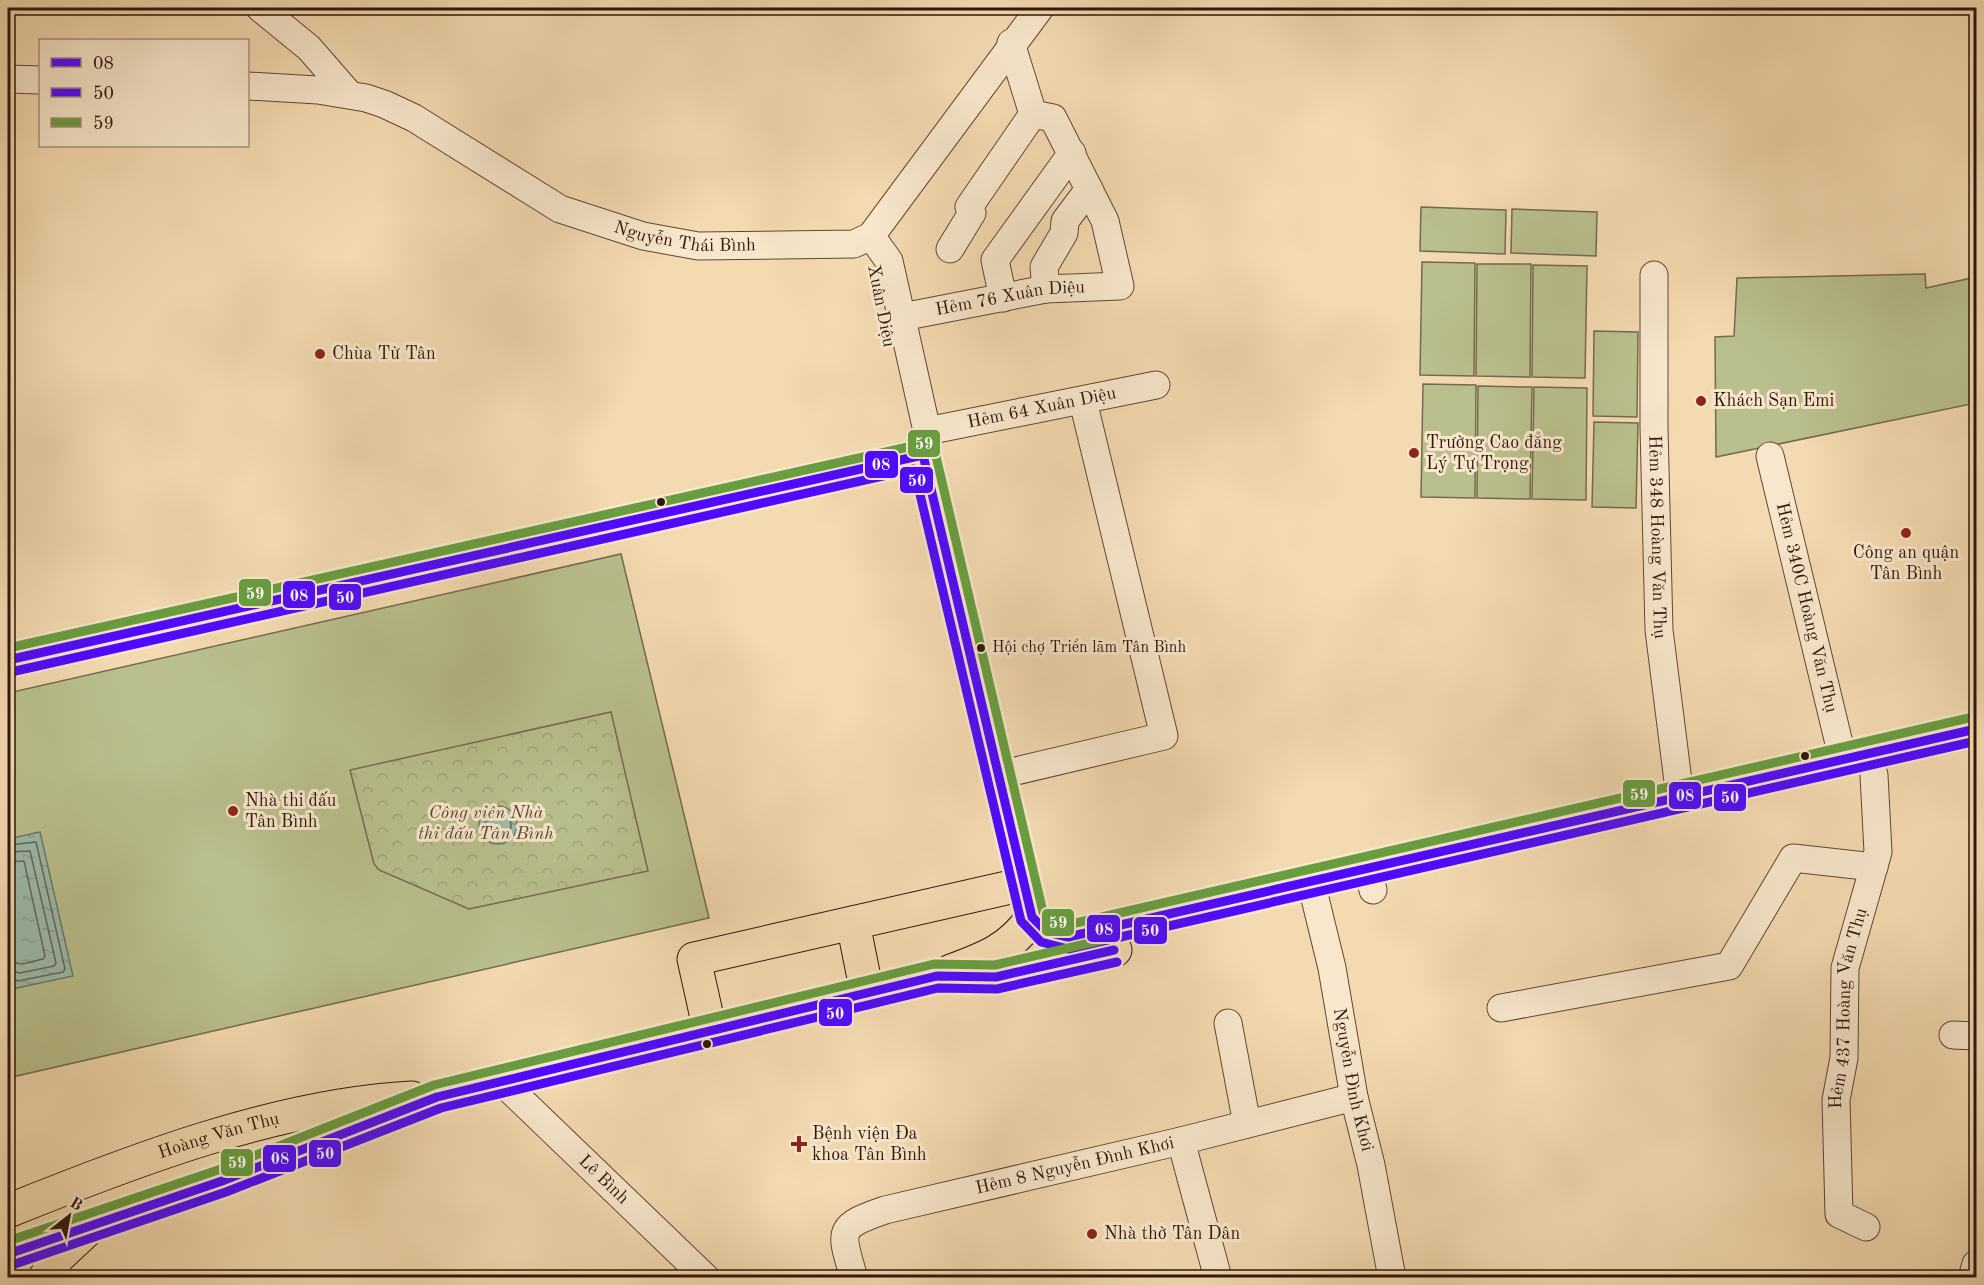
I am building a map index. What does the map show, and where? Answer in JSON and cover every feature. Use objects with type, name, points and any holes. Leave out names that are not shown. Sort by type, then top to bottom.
[{"type":"main road","points":[[8,660],[925,443]]},
{"type":"main road","name":"Xuân Diệu","points":[[925,443],[1032,917]]},
{"type":"main road","name":"Hoàng Văn Thụ","points":[[1370,880],[1680,797],[1977,729]]},
{"type":"main road","name":"Hoàng Văn Thụ","points":[[8,1254],[222,1181],[437,1097],[938,976],[996,977],[1313,893],[1977,752]]},
{"type":"main road","points":[[710,1031],[694,959],[1024,884]]},
{"type":"main road","name":"Hoàng Văn Thụ","points":[[1032,917],[1040,928],[1051,935],[1068,937],[1313,893]]},
{"type":"main road","points":[[938,976],[998,951],[1018,936],[1032,917]]},
{"type":"main road","points":[[853,923],[867,993]]},
{"type":"main road","name":"Hoàng Văn Thụ","points":[[8,1211],[107,1171],[291,1115],[369,1101],[437,1097]]},
{"type":"main road","points":[[8,1186],[107,1171]]},
{"type":"main road","points":[[45,1278],[72,1243],[100,1222]]},
{"type":"street","points":[[260,8],[309,48],[349,94]]},
{"type":"street","points":[[871,236],[1011,43],[1040,8]]},
{"type":"street","points":[[1011,43],[1033,114]]},
{"type":"street","points":[[8,79],[39,80]]},
{"type":"street","name":"Nguyễn Thái Bình","points":[[249,87],[303,88],[349,94],[384,104],[414,118],[560,210],[673,244],[725,247],[854,244],[871,236]]},
{"type":"street","points":[[1033,114],[1053,118],[1089,189],[1065,221],[1064,233],[1044,267],[1046,289]]},
{"type":"street","points":[[950,249],[972,213],[969,207],[1033,114]]},
{"type":"street","points":[[1003,298],[995,260],[1071,153]]},
{"type":"street","name":"Hẻm 76 Xuân Diệu","points":[[902,317],[1046,289],[1120,286],[1105,222],[1089,189]]},
{"type":"street","name":"Xuân Diệu","points":[[871,236],[889,261],[902,317],[925,443]]},
{"type":"street","name":"Xuân Diệu","points":[[871,236],[871,264],[908,427],[925,443]]},
{"type":"street","name":"Hẻm 348 Hoàng Văn Thụ","points":[[1654,275],[1659,630],[1680,797]]},
{"type":"street","name":"Hẻm 64 Xuân Diệu","points":[[925,443],[1083,401],[1156,385]]},
{"type":"street","points":[[999,775],[1164,736],[1083,401]]},
{"type":"street","name":"Hẻm 340C Hoàng Văn Thụ","points":[[1770,456],[1843,760]]},
{"type":"street","name":"Hẻm 437 Hoàng Văn Thụ","points":[[1866,1227],[1839,1214],[1836,1100],[1844,1058],[1845,968],[1878,852],[1874,775]]},
{"type":"street","points":[[1501,1008],[1729,966],[1792,858],[1874,867]]},
{"type":"street","name":"Nguyễn Đình Khơi","points":[[1313,893],[1332,968],[1354,1097],[1371,1165],[1392,1278]]},
{"type":"street","points":[[1228,1023],[1247,1125]]},
{"type":"street","name":"Lê Bình","points":[[502,1082],[706,1278]]},
{"type":"street","name":"Hẻm 8 Nguyễn Đình Khơi","points":[[854,1278],[844,1243],[844,1233],[850,1224],[864,1217],[885,1210],[1181,1141],[1354,1097]]},
{"type":"street","points":[[1181,1141],[1218,1278]]},
{"type":"street","points":[[1972,1278],[1977,1264]]},
{"type":"green space","points":[[1421,207],[1506,210],[1505,254],[1420,251]]},
{"type":"green space","points":[[1512,209],[1597,212],[1596,256],[1511,253]]},
{"type":"green space","points":[[1422,262],[1475,263],[1474,376],[1420,375]]},
{"type":"green space","points":[[1477,264],[1531,264],[1530,377],[1476,376]]},
{"type":"green space","points":[[1533,265],[1587,266],[1585,378],[1532,377]]},
{"type":"green space","points":[[1925,274],[1926,288],[1976,277],[1976,403],[1716,457],[1715,337],[1734,336],[1737,278]]},
{"type":"green space","points":[[1594,331],[1638,332],[1637,417],[1593,416]]},
{"type":"green space","points":[[1423,384],[1476,385],[1475,498],[1421,497]]},
{"type":"green space","points":[[1478,386],[1532,387],[1530,499],[1477,498]]},
{"type":"green space","points":[[1534,387],[1587,388],[1586,500],[1532,499]]},
{"type":"green space","points":[[1594,422],[1638,423],[1636,508],[1592,507]]},
{"type":"green space","points":[[621,554],[709,918],[12,1077],[8,1058],[8,693]]},
{"type":"green space","name":"Công viên Nhà thi đấu Tân Bình","points":[[611,712],[648,871],[469,909],[379,870],[374,864],[350,770]]},
{"type":"water","points":[[498,806],[511,812],[517,825],[511,838],[498,844],[485,838],[479,825],[485,812]]},
{"type":"water","points":[[40,832],[73,976],[12,989],[8,971],[8,839]]},
{"type":"transit line","name":"59","points":[[8,648],[926,443],[935,452],[1043,912],[1053,921],[1067,925],[1973,717]]},
{"type":"transit line","name":"08","points":[[8,660],[923,455],[1032,917],[1047,932],[1068,937],[1976,729]]},
{"type":"transit line","name":"50","points":[[11,672],[914,469],[1021,921],[1041,942],[1068,949],[1976,741]]},
{"type":"transit line","name":"59","points":[[8,1241],[218,1170],[434,1085],[934,964],[995,965],[1111,938]]},
{"type":"transit line","name":"08","points":[[8,1254],[222,1181],[437,1097],[937,976],[996,977],[1114,950]]},
{"type":"transit line","name":"50","points":[[12,1265],[226,1192],[441,1108],[938,988],[997,989],[1117,962]]},
{"type":"place","name":"Chùa Từ Tân","points":[[320,354]]},
{"type":"place","name":"Khách Sạn Emi","points":[[1701,401]]},
{"type":"place","name":"Trường Cao đẳng Lý Tự Trọng","points":[[1414,453]]},
{"type":"place","name":"Công an quận Tân Bình","points":[[1906,533]]},
{"type":"place","name":"Hội chợ Triển lãm Tân Bình","points":[[981,648]]},
{"type":"place","name":"Nhà thi đấu Tân Bình","points":[[233,811]]},
{"type":"place","name":"Bệnh viện Đa khoa Tân Bình","points":[[799,1144]]},
{"type":"place","name":"Nhà thờ Tân Dân","points":[[1092,1234]]}]
